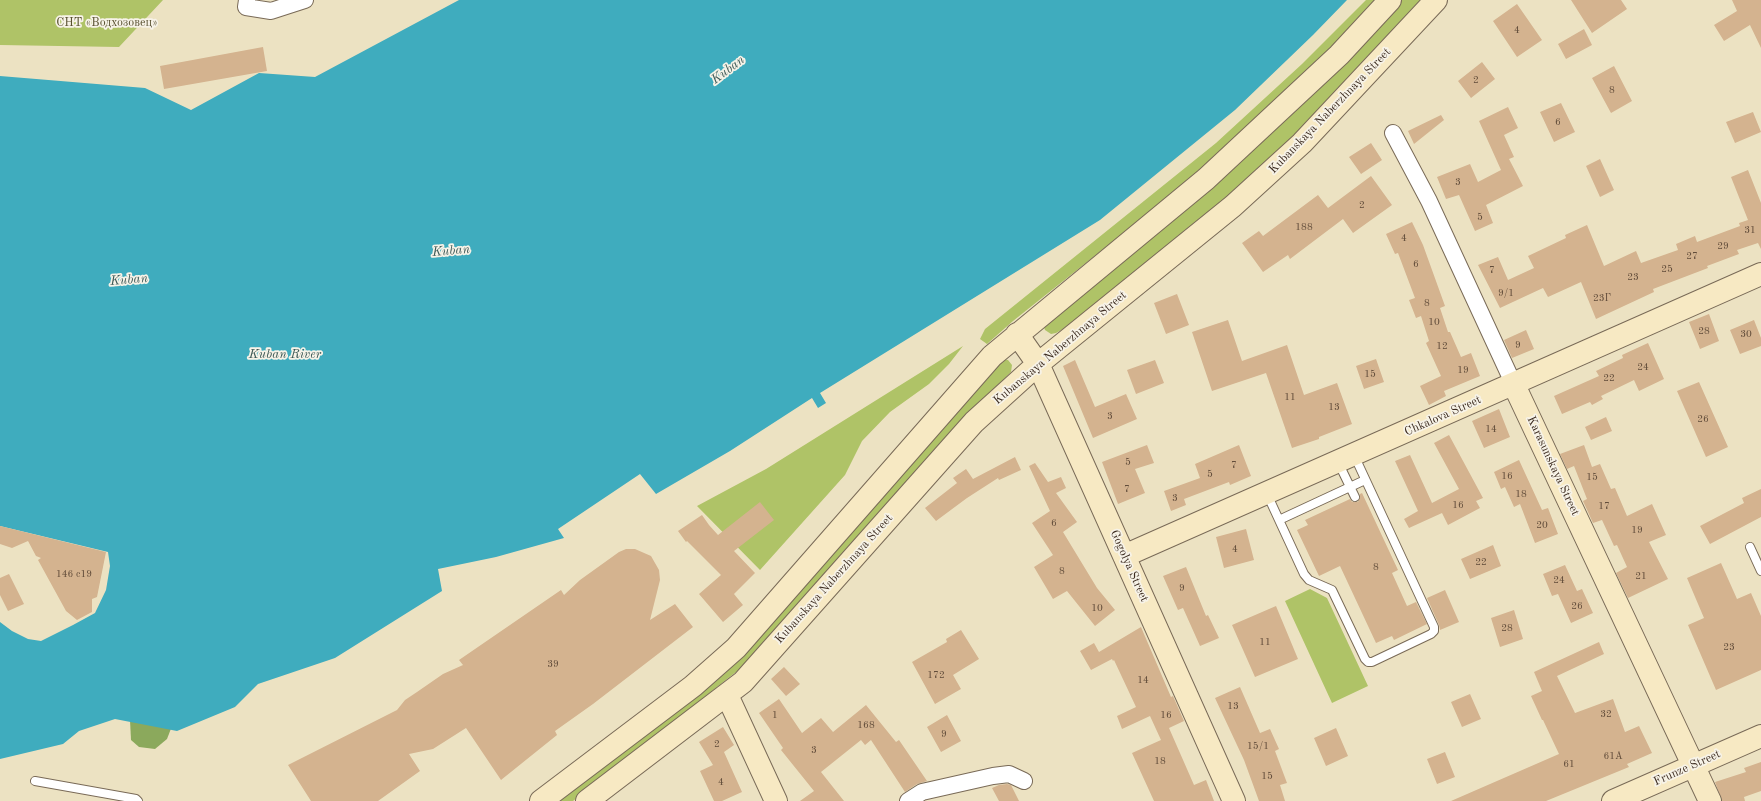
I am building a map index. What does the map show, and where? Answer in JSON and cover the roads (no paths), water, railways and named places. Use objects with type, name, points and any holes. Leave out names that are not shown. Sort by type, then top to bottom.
[{"type":"main road","points":[[541,801],[693,686],[736,648],[963,387],[992,356],[1212,174],[1320,74],[1390,0]]},
{"type":"main road","name":"Kubanskaya Naberzhnaya Street","points":[[588,801],[743,682],[974,422],[1038,364],[1233,206],[1302,143],[1436,0]]},
{"type":"main road","name":"Chkalova Street","points":[[1124,556],[1514,385],[1761,274]]},
{"type":"main road","name":"Gogolya Street","points":[[1017,334],[1038,364],[1234,801]]},
{"type":"main road","name":"Karasunskaya Street","points":[[1514,385],[1710,801]]},
{"type":"main road","points":[[727,695],[776,801]]},
{"type":"main road","name":"Frunze Street","points":[[1613,801],[1761,736]]},
{"type":"street","points":[[247,4],[271,11],[305,0]]},
{"type":"street","name":"Karasunskaya Street","points":[[1393,133],[1429,201],[1514,385]]},
{"type":"street","points":[[908,801],[922,792],[993,776],[1009,774],[1024,781]]},
{"type":"lane","points":[[1267,494],[1304,574],[1309,580],[1332,590],[1368,662],[1431,634],[1434,631],[1434,627],[1365,480],[1346,459]]},
{"type":"lane","points":[[1346,459],[1350,487],[1355,497]]},
{"type":"lane","points":[[1279,520],[1365,480]]},
{"type":"lane","points":[[1750,547],[1761,571]]},
{"type":"lane","points":[[34,781],[136,798],[138,801]]},
{"type":"water","name":"Kuban River","points":[[459,0],[1347,0],[1235,110],[1100,220],[820,393],[826,403],[818,408],[812,398],[730,451],[656,494],[640,474],[558,529],[564,538],[496,557],[438,569],[442,591],[335,658],[258,684],[235,707],[177,731],[115,719],[79,731],[63,744],[0,759],[0,622],[12,631],[28,639],[41,641],[73,625],[95,613],[106,590],[110,566],[108,552],[0,526],[0,76],[145,88],[191,110],[259,73],[315,77]]},
{"type":"park label","name":"СНТ «Водхозовец»","points":[[107,23]]},
{"type":"water label","name":"Kuban","points":[[728,70]]},
{"type":"water label","name":"Kuban","points":[[451,251]]},
{"type":"water label","name":"Kuban","points":[[129,280]]}]
